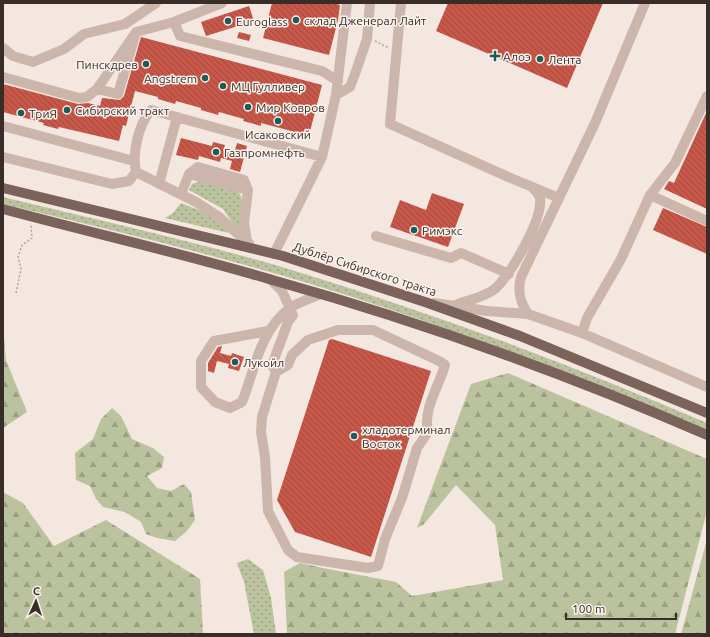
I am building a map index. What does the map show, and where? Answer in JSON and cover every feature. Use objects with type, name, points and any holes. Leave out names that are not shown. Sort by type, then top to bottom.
[{"type":"main road","name":"Дублёр Сибирского тракта","points":[[3,188],[274,254],[425,302],[520,336],[707,414]]},
{"type":"main road","points":[[3,209],[136,242],[321,294],[513,356],[707,435]]},
{"type":"lane","points":[[3,48],[13,56],[33,62],[64,49],[84,34],[125,24],[156,3]]},
{"type":"lane","points":[[3,78],[80,98],[88,97],[97,89],[136,32],[174,22],[222,3]]},
{"type":"lane","points":[[274,254],[322,157],[336,95],[346,3]]},
{"type":"lane","points":[[336,95],[350,87],[355,74],[367,39],[370,3]]},
{"type":"lane","points":[[401,3],[390,125],[559,198]]},
{"type":"lane","points":[[528,314],[522,304],[519,293],[520,277],[595,123],[645,3]]},
{"type":"lane","points":[[174,22],[180,36],[322,71],[338,81]]},
{"type":"lane","points":[[97,89],[118,94],[136,32]]},
{"type":"lane","points":[[582,333],[587,318],[621,259],[650,195],[675,163],[707,96]]},
{"type":"lane","points":[[3,157],[112,184],[129,181],[136,172],[134,161],[144,118],[151,110],[322,157]]},
{"type":"lane","points":[[159,184],[177,117]]},
{"type":"lane","points":[[3,126],[134,161]]},
{"type":"lane","points":[[181,194],[190,174],[198,168],[244,180],[248,190],[244,223],[247,242]]},
{"type":"lane","points":[[136,172],[181,194],[219,217],[247,242],[259,250]]},
{"type":"lane","points":[[454,305],[494,289],[509,274],[524,247],[540,208],[540,197],[534,188]]},
{"type":"lane","points":[[650,195],[707,221]]},
{"type":"lane","points":[[376,236],[451,258],[461,254],[509,274]]},
{"type":"lane","points":[[270,279],[282,291],[293,315],[288,322],[272,365],[276,372]]},
{"type":"lane","points":[[268,331],[214,341],[201,361],[201,388],[215,402],[230,408],[242,402],[256,356],[268,331],[290,308],[321,294]]},
{"type":"lane","points":[[425,302],[487,311],[528,314],[582,333],[707,387]]},
{"type":"lane","points":[[338,330],[373,330],[439,360],[445,365],[435,392],[429,402],[425,421],[428,432],[417,448],[402,498],[385,539],[378,566],[368,568],[297,557],[288,550],[268,511],[265,457],[261,432],[262,417],[266,399],[276,372],[288,365],[292,355],[308,340],[338,330]]},
{"type":"path","points":[[367,39],[380,42],[386,47],[397,50]]},
{"type":"path","points":[[16,293],[20,269],[18,257],[22,245],[32,238],[31,216]]},
{"type":"green space","points":[[204,180],[229,187],[236,190],[240,194],[242,208],[240,234],[223,209],[189,190],[192,184]]},
{"type":"green space","points":[[3,197],[259,260],[347,287],[503,341],[606,381],[707,423],[707,431],[545,366],[380,306],[240,264],[3,204]]},
{"type":"green space","points":[[181,203],[214,218],[225,227],[229,233],[165,218],[173,213]]},
{"type":"green space","points":[[3,327],[6,360],[27,412],[3,428]]},
{"type":"green space","points":[[508,373],[707,459],[707,511],[675,634],[287,634],[284,572],[300,563],[396,582],[412,596],[503,580],[495,525],[456,485],[424,524],[417,528],[471,384]]},
{"type":"green space","points":[[112,408],[121,416],[132,439],[153,448],[164,457],[162,468],[147,476],[157,488],[171,491],[184,484],[191,492],[195,520],[186,532],[175,541],[157,538],[146,534],[141,522],[125,512],[103,507],[96,499],[90,486],[76,480],[75,453],[93,439],[101,419]]},
{"type":"green space","points":[[3,492],[23,503],[54,546],[106,520],[200,579],[203,634],[3,634]]},
{"type":"green space","points":[[706,543],[707,634],[681,634]]},
{"type":"green space","points":[[248,559],[263,570],[271,598],[276,634],[254,634],[244,582],[237,563]]},
{"type":"building","points":[[272,3],[334,3],[340,5],[338,20],[329,55],[263,38]]},
{"type":"building","name":"Лента","points":[[448,3],[603,3],[567,88],[436,31]]},
{"type":"building","name":"Euroglass","points":[[249,6],[254,21],[206,36],[201,22]]},
{"type":"building","points":[[239,32],[251,35],[249,41],[237,38]]},
{"type":"building","name":"МЦ Гулливер","points":[[141,37],[322,85],[308,139],[294,135],[295,132],[261,123],[261,126],[243,121],[244,119],[219,112],[218,115],[201,110],[201,108],[176,101],[175,104],[158,99],[158,97],[135,91],[126,126],[123,125],[119,141],[59,127],[58,129],[43,125],[44,123],[3,112],[3,84],[78,104],[88,103],[100,106],[102,98],[120,100],[124,96]]},
{"type":"building","points":[[707,111],[707,209],[664,189],[669,181],[674,183]]},
{"type":"building","points":[[181,138],[212,146],[213,142],[225,145],[223,151],[234,154],[237,143],[247,146],[240,172],[230,169],[232,161],[221,158],[220,162],[199,156],[198,160],[176,155]]},
{"type":"building","points":[[432,193],[464,204],[448,247],[390,227],[400,200],[426,210]]},
{"type":"building","points":[[663,208],[707,227],[707,254],[653,230]]},
{"type":"building","name":"хладотерминал Восток","points":[[332,339],[431,371],[371,557],[295,532],[277,500],[329,340]]},
{"type":"building","points":[[222,346],[220,353],[231,356],[232,353],[244,357],[239,371],[228,368],[229,364],[217,361],[214,373],[208,371],[208,363],[218,347]]},
{"type":"place","name":"склад Дженерал Лайт","points":[[296,20]]},
{"type":"place","name":"Euroglass","points":[[228,21]]},
{"type":"place","name":"Алоэ","points":[[495,56]]},
{"type":"place","name":"Лента","points":[[540,59]]},
{"type":"place","name":"Пинскдрев","points":[[146,64]]},
{"type":"place","name":"Angstrem","points":[[205,78]]},
{"type":"place","name":"МЦ Гулливер","points":[[223,86]]},
{"type":"place","name":"Мир Ковров","points":[[248,107]]},
{"type":"place","name":"Сибирский тракт","points":[[67,110]]},
{"type":"place","name":"ТриЯ","points":[[21,113]]},
{"type":"place","name":"Исаковский","points":[[278,121]]},
{"type":"place","name":"Газпромнефть","points":[[216,152]]},
{"type":"place","name":"Римэкс","points":[[414,230]]},
{"type":"place","name":"Лукойл","points":[[235,362]]},
{"type":"place","name":"хладотерминал Восток","points":[[354,436]]}]
